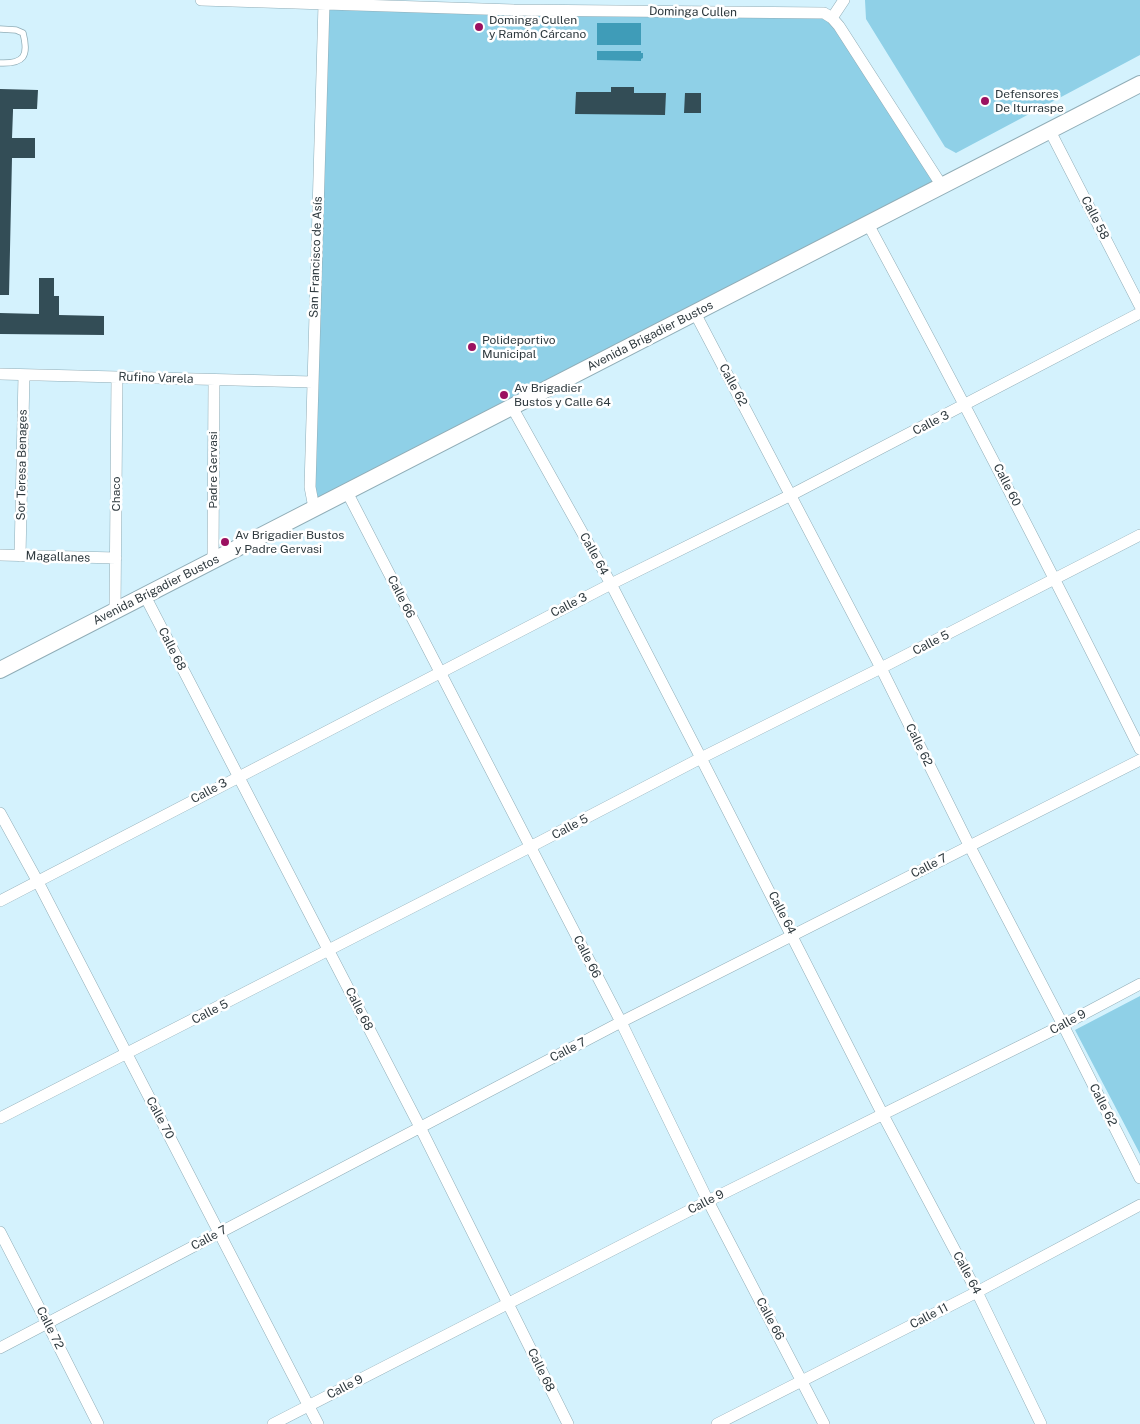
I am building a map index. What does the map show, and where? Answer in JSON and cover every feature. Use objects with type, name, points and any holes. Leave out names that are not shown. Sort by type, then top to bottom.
[{"type":"street","name":"Dominga Cullen","points":[[202,0],[324,4],[514,5],[824,13],[832,18]]},
{"type":"street","points":[[844,0],[832,18],[942,186]]},
{"type":"street","name":"San Francisco de Asís","points":[[314,508],[310,487],[324,4]]},
{"type":"street","name":"Avenida Brigadier Bustos","points":[[0,670],[1140,84]]},
{"type":"street","name":"Calle 58","points":[[1050,131],[1140,306]]},
{"type":"street","name":"Calle 60","points":[[868,224],[966,405],[1140,749]]},
{"type":"street","name":"Calle 62","points":[[694,313],[881,668],[969,845],[1140,1178]]},
{"type":"street","name":"Calle 3","points":[[0,901],[610,584],[791,495],[1140,313]]},
{"type":"street","name":"Rufino Varela","points":[[0,374],[313,382]]},
{"type":"street","name":"Sor Teresa Benages","points":[[20,556],[24,375]]},
{"type":"street","name":"Chaco","points":[[115,612],[117,377]]},
{"type":"street","name":"Padre Gervasi","points":[[213,561],[214,380]]},
{"type":"street","name":"Calle 64","points":[[512,407],[610,584],[701,758],[977,1292],[1041,1424]]},
{"type":"street","name":"Calle 66","points":[[347,492],[621,1022],[708,1201],[824,1424]]},
{"type":"street","name":"Calle 5","points":[[0,1118],[127,1055],[701,758],[1140,535]]},
{"type":"street","name":"Magallanes","points":[[0,555],[116,558]]},
{"type":"street","name":"Calle 68","points":[[145,596],[420,1127],[568,1424]]},
{"type":"street","name":"Calle 7","points":[[0,1348],[621,1022],[1140,760]]},
{"type":"street","name":"Calle 70","points":[[0,813],[38,882],[318,1424]]},
{"type":"street","name":"Calle 9","points":[[273,1424],[708,1201],[884,1115],[1140,984]]},
{"type":"street","name":"Calle 11","points":[[717,1424],[977,1292],[1140,1205]]},
{"type":"street","name":"Calle 72","points":[[0,1232],[98,1424]]},
{"type":"lane","points":[[0,29],[16,30],[23,33],[25,42],[21,60],[13,64],[0,63]]},
{"type":"shaded area","name":"Defensores De Iturraspe","points":[[865,0],[1140,0],[1140,55],[956,153],[945,147],[866,19]]},
{"type":"shaded area","name":"Polideportivo Municipal","points":[[324,4],[824,13],[942,186],[314,508]]},
{"type":"shaded area","points":[[597,23],[641,23],[641,45],[597,45]]},
{"type":"shaded area","points":[[597,51],[641,51],[643,58],[641,61],[597,60]]},
{"type":"shaded area","points":[[1140,996],[1140,1154],[1075,1030]]},
{"type":"building","points":[[611,87],[634,87],[634,93],[666,93],[665,115],[575,114],[576,92],[611,92]]},
{"type":"building","points":[[0,89],[38,90],[37,109],[13,109],[12,138],[35,138],[35,158],[12,158],[9,295],[0,295]]},
{"type":"building","points":[[685,93],[701,93],[701,113],[684,113]]},
{"type":"building","points":[[39,278],[54,278],[54,296],[59,296],[59,315],[104,316],[104,335],[0,334],[0,313],[39,314]]},
{"type":"place","name":"Dominga Cullen y Ramón Cárcano","points":[[479,27]]},
{"type":"place","name":"Defensores De Iturraspe","points":[[985,101]]},
{"type":"place","name":"Polideportivo Municipal","points":[[472,347]]},
{"type":"place","name":"Av Brigadier Bustos y Calle 64","points":[[504,395]]},
{"type":"place","name":"Av Brigadier Bustos y Padre Gervasi","points":[[225,542]]}]
